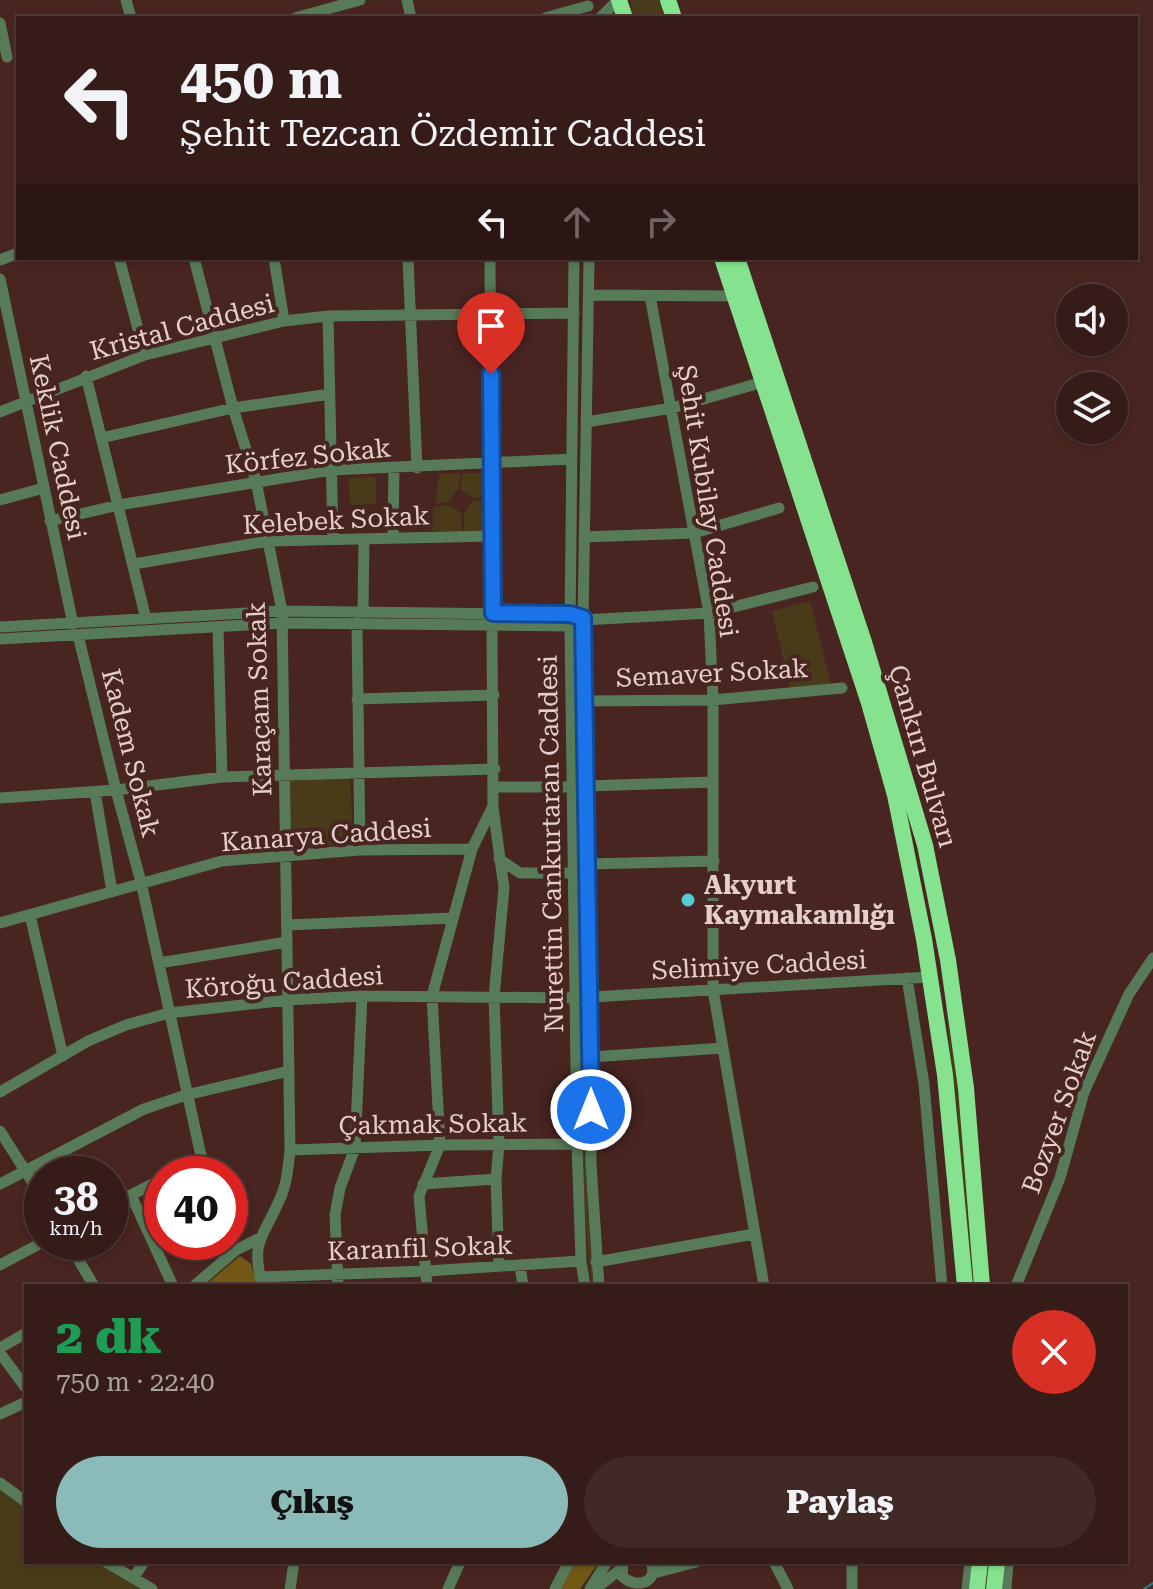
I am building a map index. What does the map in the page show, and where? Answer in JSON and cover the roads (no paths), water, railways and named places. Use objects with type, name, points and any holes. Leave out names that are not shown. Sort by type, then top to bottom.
[{"type":"highway","name":"Çankırı Bulvarı","points":[[723,260],[884,752],[909,858],[930,977],[952,1139],[965,1284]]},
{"type":"highway","name":"Çankırı Bulvarı","points":[[738,260],[864,642],[925,845],[948,960],[966,1088],[982,1284]]},
{"type":"highway","points":[[977,1589],[980,1564]]},
{"type":"highway","points":[[994,1589],[997,1564]]},
{"type":"street","points":[[303,16],[360,0]]},
{"type":"street","points":[[602,16],[619,0]]},
{"type":"street","points":[[549,16],[570,5],[588,8]]},
{"type":"street","points":[[0,23],[8,57]]},
{"type":"street","points":[[120,260],[145,355]]},
{"type":"street","name":"Karaçam Sokak","points":[[195,260],[233,408],[256,481],[282,617],[290,1150],[286,1183],[258,1239]]},
{"type":"street","points":[[274,260],[284,321]]},
{"type":"street","points":[[408,260],[417,468]]},
{"type":"street","points":[[490,260],[493,806],[504,888],[494,997],[499,1267]]},
{"type":"street","name":"Nurettin Cankurtaran Caddesi","points":[[574,260],[570,620],[577,1144],[581,1261],[585,1284]]},
{"type":"street","name":"Nurettin Cankurtaran Caddesi","points":[[589,260],[583,619],[591,997],[591,1177],[599,1284]]},
{"type":"street","name":"Keklik Caddesi","points":[[0,279],[75,629]]},
{"type":"street","points":[[589,295],[734,296]]},
{"type":"street","name":"Şehit Kubilay Caddesi","points":[[650,296],[709,613],[713,700],[713,990],[764,1284]]},
{"type":"street","name":"Kristal Caddesi","points":[[0,412],[145,355],[284,321],[328,316],[574,313]]},
{"type":"street","points":[[328,316],[333,539]]},
{"type":"street","points":[[86,376],[146,619]]},
{"type":"street","points":[[586,422],[672,408],[763,382]]},
{"type":"street","points":[[101,438],[233,408],[330,394]]},
{"type":"street","name":"Körfez Sokak","points":[[50,521],[119,505],[331,470],[572,459]]},
{"type":"street","points":[[393,538],[394,468]]},
{"type":"street","points":[[0,500],[44,488]]},
{"type":"street","points":[[584,537],[694,533],[779,508]]},
{"type":"street","name":"Kelebek Sokak","points":[[134,564],[268,541],[493,536]]},
{"type":"street","points":[[360,850],[357,699],[364,539]]},
{"type":"street","points":[[0,639],[146,619],[360,617],[570,620],[709,613],[813,587]]},
{"type":"street","points":[[0,627],[218,627],[282,617]]},
{"type":"street","points":[[218,627],[222,777]]},
{"type":"street","name":"Kadem Sokak","points":[[75,629],[141,882],[201,1156]]},
{"type":"street","name":"Semaver Sokak","points":[[584,701],[713,700],[842,688]]},
{"type":"street","points":[[357,699],[494,695]]},
{"type":"street","points":[[0,798],[95,792],[222,777],[495,769]]},
{"type":"street","points":[[586,786],[713,782]]},
{"type":"street","points":[[494,787],[573,787]]},
{"type":"street","points":[[95,792],[112,891]]},
{"type":"street","points":[[427,1284],[420,1204],[423,1184],[440,1145],[432,996],[472,849],[493,806]]},
{"type":"street","name":"Kanarya Caddesi","points":[[0,923],[222,861],[360,850],[472,849]]},
{"type":"street","points":[[499,859],[520,873],[575,873]]},
{"type":"street","points":[[587,864],[714,861]]},
{"type":"street","points":[[30,915],[63,1056]]},
{"type":"street","points":[[287,925],[453,918]]},
{"type":"street","points":[[159,963],[287,942]]},
{"type":"street","name":"Bozyer Sokak","points":[[1017,1284],[1060,1178],[1084,1092],[1129,994],[1153,958]]},
{"type":"street","name":"Selimiye Caddesi","points":[[591,997],[930,977]]},
{"type":"street","points":[[907,978],[924,1084],[942,1284]]},
{"type":"street","points":[[338,1280],[336,1205],[355,1148],[362,996]]},
{"type":"street","name":"Köroğu Caddesi","points":[[0,1092],[107,1032],[169,1013],[288,1000],[362,996],[591,997]]},
{"type":"street","points":[[591,1057],[723,1048]]},
{"type":"street","points":[[54,1156],[121,1119],[186,1095],[289,1071]]},
{"type":"street","points":[[0,1131],[24,1167]]},
{"type":"street","name":"Çakmak Sokak","points":[[290,1150],[577,1144]]},
{"type":"street","points":[[0,1184],[24,1172]]},
{"type":"street","points":[[423,1184],[496,1179]]},
{"type":"street","points":[[128,1197],[144,1188]]},
{"type":"street","points":[[131,1195],[172,1284]]},
{"type":"street","points":[[596,1262],[754,1234]]},
{"type":"street","points":[[248,1245],[258,1239]]},
{"type":"street","points":[[258,1239],[256,1256],[261,1282]]},
{"type":"street","points":[[0,1265],[24,1252]]},
{"type":"street","points":[[79,1260],[93,1284]]},
{"type":"street","points":[[196,1284],[223,1260]]},
{"type":"street","name":"Karanfil Sokak","points":[[261,1282],[338,1280],[581,1261]]},
{"type":"street","points":[[520,1266],[523,1284]]},
{"type":"street","points":[[24,1334],[0,1350],[24,1385]]},
{"type":"street","points":[[0,1414],[24,1403]]},
{"type":"street","points":[[0,1483],[24,1503]]},
{"type":"street","points":[[0,1489],[24,1504]]},
{"type":"street","points":[[109,1564],[152,1589]]},
{"type":"street","points":[[120,1564],[161,1589]]},
{"type":"street","points":[[136,1574],[143,1564]]},
{"type":"street","points":[[448,1589],[459,1564]]},
{"type":"street","points":[[555,1589],[568,1564]]},
{"type":"street","points":[[592,1589],[606,1564]]},
{"type":"street","points":[[592,1589],[622,1566],[624,1580],[643,1582],[691,1564]]},
{"type":"street","points":[[775,1564],[788,1589]]},
{"type":"street","points":[[852,1564],[852,1589]]},
{"type":"street","points":[[967,1589],[970,1564]]},
{"type":"street","points":[[1006,1589],[1008,1564]]},
{"type":"street","points":[[290,1589],[294,1565]]},
{"type":"waterway","points":[[1144,1589],[1153,1583]]},
{"type":"place","name":"Akyurt Kaymakamlığı","points":[[688,900]]}]
